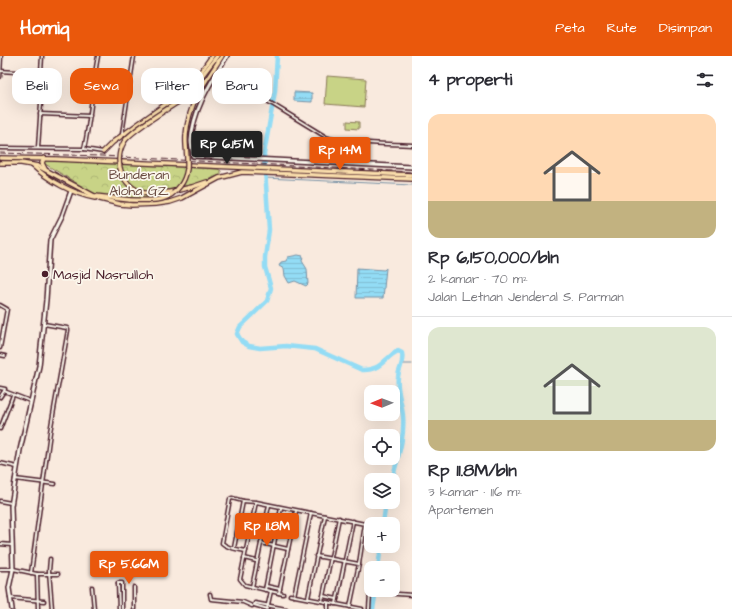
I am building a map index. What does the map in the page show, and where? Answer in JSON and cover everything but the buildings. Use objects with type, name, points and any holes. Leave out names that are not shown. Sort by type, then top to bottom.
[{"type":"highway","points":[[103,152],[113,142],[180,94],[194,80],[212,56]]},
{"type":"highway","points":[[217,56],[192,89],[178,102],[124,141],[120,150],[118,161],[119,169],[124,179],[131,186],[150,195],[192,187],[242,172],[262,170]]},
{"type":"highway","points":[[92,195],[130,200],[153,200],[169,197],[175,193],[183,181],[187,170],[186,146],[188,118],[198,93],[222,56]]},
{"type":"highway","points":[[0,158],[44,158],[216,166],[262,170],[412,175]]},
{"type":"highway","points":[[31,158],[36,161],[35,163],[31,164]]},
{"type":"highway","points":[[44,158],[42,163],[46,170]]},
{"type":"highway","points":[[0,163],[31,164],[46,170],[73,186],[100,199]]},
{"type":"highway","points":[[31,164],[40,172],[71,191],[120,204],[156,204],[182,198],[222,175],[222,171],[216,166]]},
{"type":"highway","points":[[268,170],[412,178]]},
{"type":"street","points":[[0,77],[1,56]]},
{"type":"street","points":[[38,148],[42,88],[42,56]]},
{"type":"street","points":[[96,68],[98,56]]},
{"type":"street","points":[[132,68],[134,56]]},
{"type":"street","points":[[220,68],[227,56]]},
{"type":"street","points":[[0,71],[12,72]]},
{"type":"street","points":[[212,82],[198,110],[191,140],[193,156],[412,167]]},
{"type":"street","points":[[84,149],[91,104]]},
{"type":"street","points":[[122,136],[127,104]]},
{"type":"street","points":[[272,104],[321,134],[333,139],[412,145]]},
{"type":"street","points":[[40,114],[90,116]]},
{"type":"street","points":[[0,148],[84,149],[103,152]]},
{"type":"street","points":[[12,609],[9,588],[13,569],[10,514],[11,503],[30,401],[39,366],[44,324],[50,240],[62,216],[71,191]]},
{"type":"street","points":[[0,306],[7,309],[0,348]]},
{"type":"street","points":[[31,573],[42,483],[68,331],[67,328],[44,324]]},
{"type":"street","points":[[0,355],[5,356]]},
{"type":"street","points":[[0,388],[13,395],[30,401]]},
{"type":"street","points":[[0,397],[4,391]]},
{"type":"street","points":[[0,429],[13,395]]},
{"type":"street","points":[[0,463],[17,467]]},
{"type":"street","points":[[15,479],[55,484]]},
{"type":"street","points":[[246,551],[224,545],[222,540],[231,498],[311,514],[340,518],[366,525],[350,607]]},
{"type":"street","points":[[234,548],[243,500]]},
{"type":"street","points":[[0,501],[11,503]]},
{"type":"street","points":[[256,502],[240,579],[245,585],[283,594]]},
{"type":"street","points":[[252,587],[269,505]]},
{"type":"street","points":[[265,590],[282,508]]},
{"type":"street","points":[[279,593],[296,511]]},
{"type":"street","points":[[294,596],[311,514]]},
{"type":"street","points":[[308,598],[325,516]]},
{"type":"street","points":[[322,601],[340,518]]},
{"type":"street","points":[[336,604],[353,521]]},
{"type":"street","points":[[261,543],[288,549]]},
{"type":"street","points":[[0,544],[12,545]]},
{"type":"street","points":[[316,556],[359,564]]},
{"type":"street","points":[[244,558],[257,561]]},
{"type":"street","points":[[50,559],[49,574],[52,609]]},
{"type":"street","points":[[0,569],[13,569],[37,574],[58,574]]},
{"type":"street","points":[[37,574],[38,609]]},
{"type":"street","points":[[119,609],[118,583],[122,583],[122,609]]},
{"type":"street","points":[[266,586],[280,589]]},
{"type":"street","points":[[92,587],[94,609]]},
{"type":"street","points":[[134,587],[134,609]]},
{"type":"street","points":[[210,594],[211,599],[243,602],[253,607],[268,609],[271,591]]},
{"type":"street","points":[[400,594],[412,595]]},
{"type":"street","points":[[290,595],[362,609]]},
{"type":"street","points":[[323,596],[337,599]]},
{"type":"street","points":[[369,609],[370,597]]},
{"type":"street","points":[[10,598],[44,601]]},
{"type":"street","points":[[253,607],[255,603],[286,609]]},
{"type":"street","points":[[328,603],[328,609]]},
{"type":"green space","points":[[327,76],[366,79],[364,107],[325,104]]},
{"type":"green space","points":[[347,121],[359,122],[359,129],[347,128]]},
{"type":"green space","name":"Bunderan Aloha GZ","points":[[47,160],[218,169],[221,171],[221,174],[161,197],[143,199],[102,196],[93,193],[45,164],[44,162]]},
{"type":"water","points":[[294,92],[312,93],[312,102],[294,101]]},
{"type":"water","points":[[298,255],[303,256],[302,261],[307,269],[308,284],[306,286],[295,281],[289,283],[285,276],[284,269],[279,266],[281,262],[286,261],[288,257]]},
{"type":"water","points":[[357,268],[384,270],[386,268],[383,298],[356,298]]},
{"type":"waterway","points":[[277,56],[275,91],[264,154],[269,230],[265,267],[271,288],[267,301],[240,327],[237,334],[242,342],[249,346],[260,348],[286,346],[315,349],[362,370],[368,370],[378,366],[398,351],[402,353],[398,392],[402,406],[403,432],[394,473]]},
{"type":"waterway","points":[[265,178],[412,185]]},
{"type":"waterway","points":[[403,364],[412,364]]},
{"type":"waterway","points":[[384,517],[385,509]]},
{"type":"waterway","points":[[379,561],[380,553]]},
{"type":"waterway","points":[[373,609],[375,597]]},
{"type":"railway","points":[[0,153],[101,156],[412,172]]},
{"type":"place","name":"Masjid Nasrulloh","points":[[45,274]]}]
